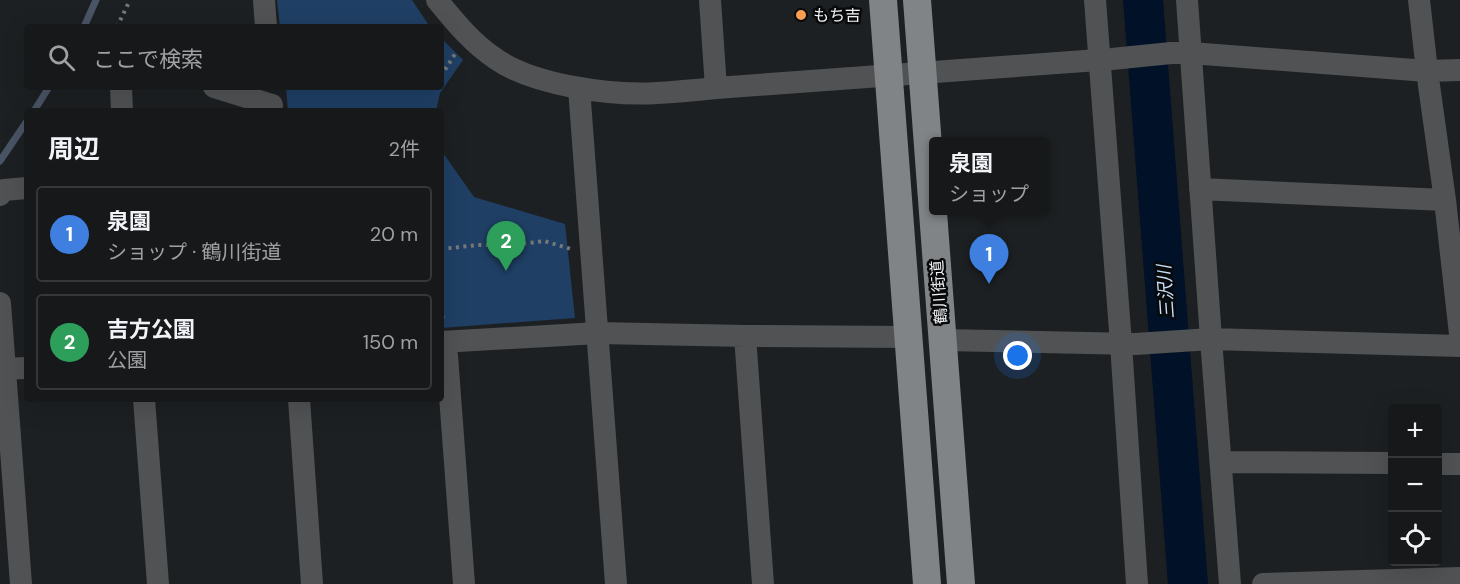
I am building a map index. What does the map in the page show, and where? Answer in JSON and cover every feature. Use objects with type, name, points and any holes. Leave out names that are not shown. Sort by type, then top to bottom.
[{"type":"main road","name":"鶴川街道","points":[[883,0],[927,584]]},
{"type":"main road","name":"鶴川街道","points":[[917,0],[929,161]]},
{"type":"main road","name":"鶴川街道","points":[[933,215],[961,584]]},
{"type":"street","points":[[264,0],[266,24]]},
{"type":"street","points":[[437,0],[464,32],[496,60],[532,77],[579,88],[616,93],[655,94],[1181,53],[1426,72],[1460,70]]},
{"type":"street","points":[[710,0],[716,88]]},
{"type":"street","points":[[1095,0],[1106,59],[1128,344],[1137,584]]},
{"type":"street","points":[[1187,0],[1181,53],[1200,189],[1202,339],[1221,462],[1230,584]]},
{"type":"street","points":[[1419,0],[1426,72],[1445,200],[1460,334]]},
{"type":"street","points":[[579,88],[616,584]]},
{"type":"street","points":[[121,90],[122,108]]},
{"type":"street","points":[[226,90],[272,101]]},
{"type":"street","points":[[0,195],[4,190],[24,188]]},
{"type":"street","points":[[1200,189],[1445,200]]},
{"type":"street","points":[[0,303],[11,368],[21,584]]},
{"type":"street","points":[[464,584],[444,342],[598,333],[908,337]]},
{"type":"street","points":[[746,336],[763,584]]},
{"type":"street","points":[[943,340],[1128,344],[1202,339],[1460,346]]},
{"type":"street","points":[[144,402],[158,584]]},
{"type":"street","points":[[299,402],[312,584]]},
{"type":"street","points":[[1221,462],[1388,463]]},
{"type":"street","points":[[1442,464],[1460,464]]},
{"type":"street","points":[[1263,584],[1460,578]]},
{"type":"path","points":[[118,24],[130,0]]},
{"type":"path","points":[[444,72],[457,52]]},
{"type":"path","points":[[444,249],[544,241],[592,255]]},
{"type":"shaded area","points":[[277,0],[412,0],[428,24],[280,24]]},
{"type":"shaded area","points":[[444,41],[463,60],[444,87]]},
{"type":"shaded area","points":[[286,90],[442,90],[437,108],[288,108]]},
{"type":"shaded area","points":[[444,154],[474,197],[565,224],[575,318],[444,328]]},
{"type":"waterway","points":[[85,24],[96,0]]},
{"type":"waterway","name":"三沢川","points":[[1143,0],[1188,584]]},
{"type":"waterway","points":[[36,108],[47,90]]},
{"type":"waterway","points":[[0,161],[24,125]]},
{"type":"place","name":"もち吉","points":[[801,15]]},
{"type":"place","name":"吉方公園","points":[[506,271]]},
{"type":"place","name":"泉園","points":[[989,284]]}]
